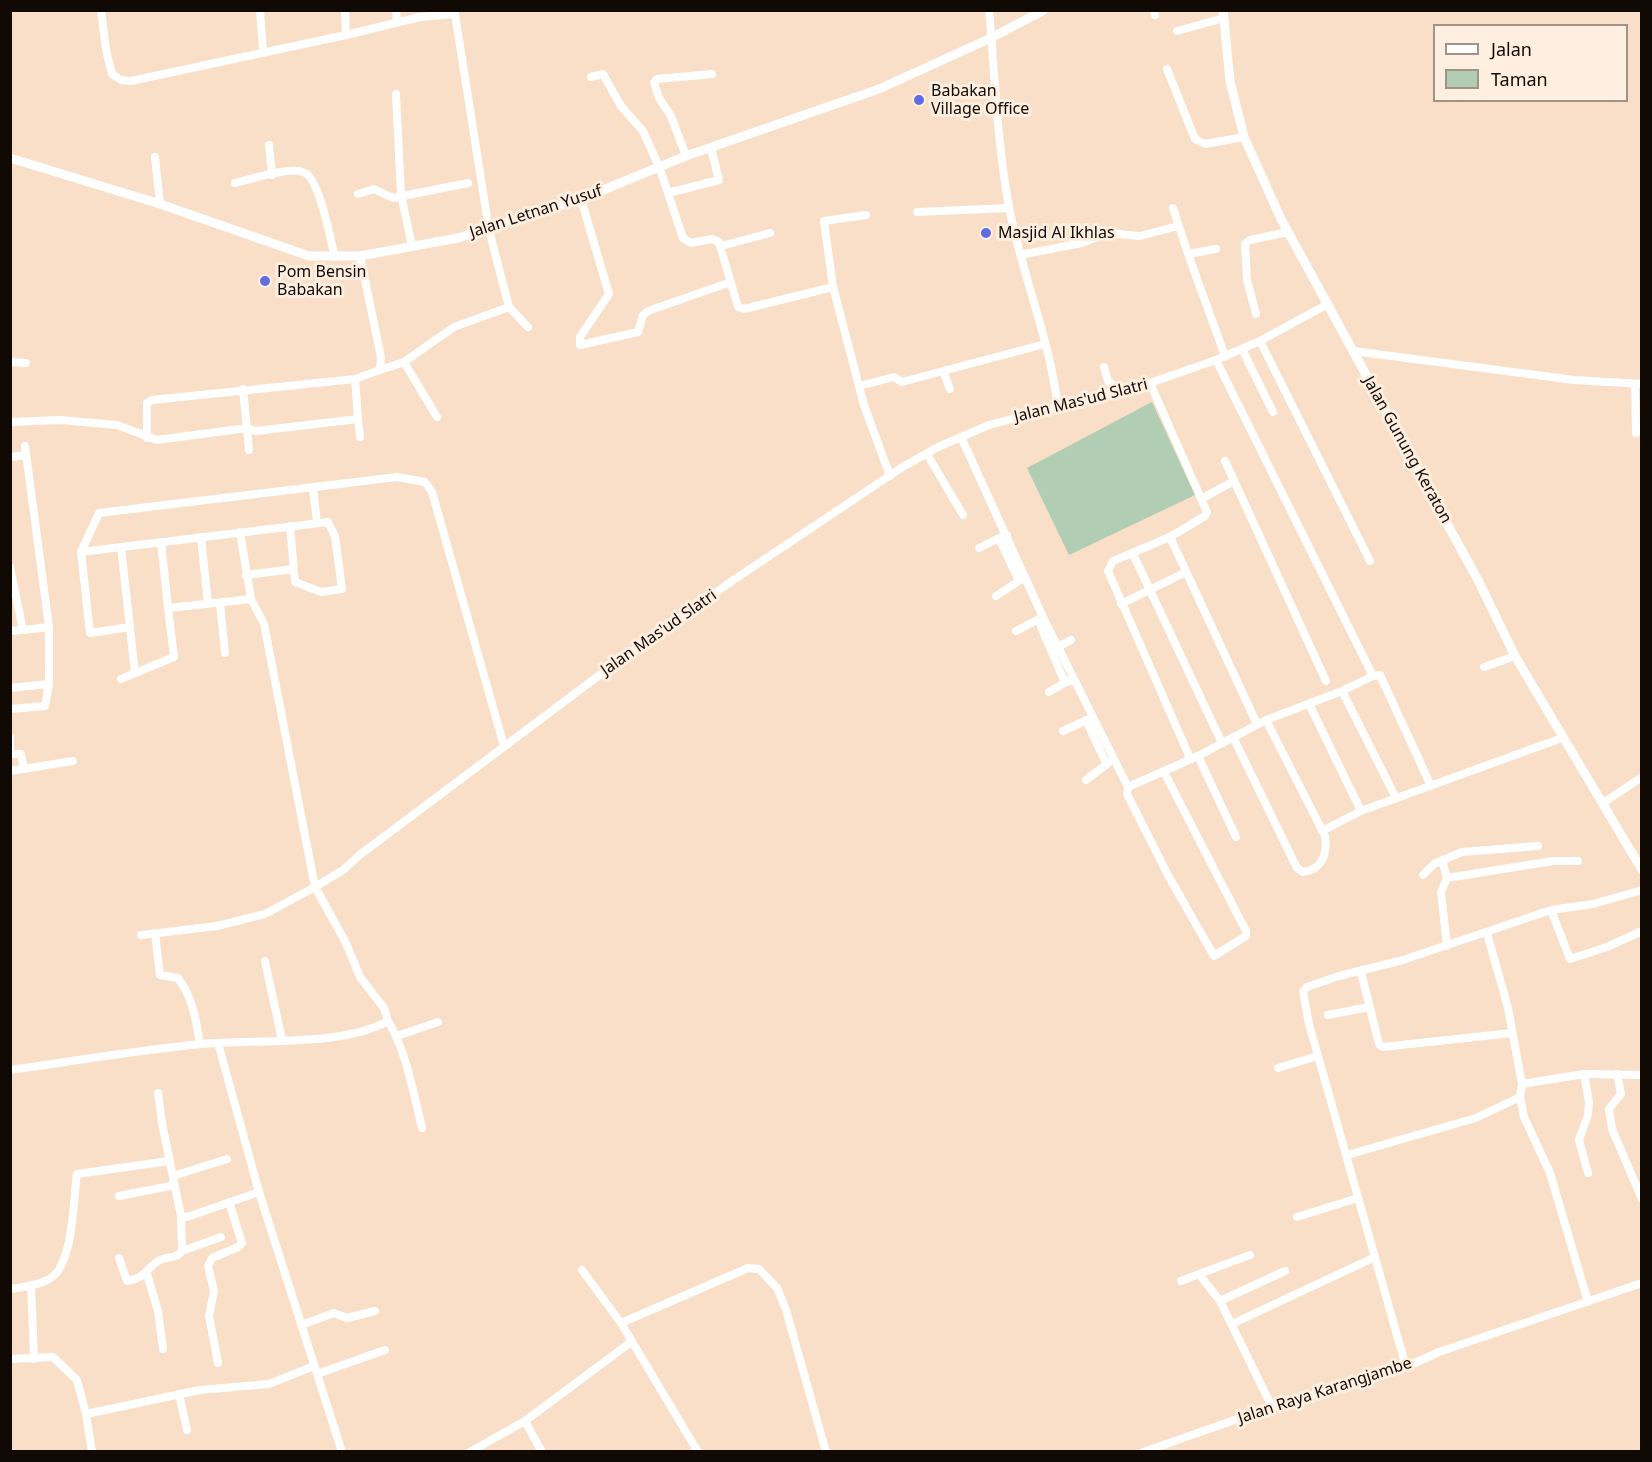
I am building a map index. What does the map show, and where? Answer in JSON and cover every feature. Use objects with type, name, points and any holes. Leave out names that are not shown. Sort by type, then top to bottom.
[{"type":"street","points":[[101,10],[108,62],[112,74],[121,80],[146,78],[263,51],[346,35],[397,21],[455,12],[489,230],[509,308],[528,327]]},
{"type":"street","points":[[260,10],[263,51]]},
{"type":"street","points":[[345,10],[346,35]]},
{"type":"street","points":[[396,10],[397,21]]},
{"type":"street","points":[[989,10],[1009,207],[1020,255],[1054,372],[1059,408]]},
{"type":"street","name":"Jalan Letnan Yusuf","points":[[10,158],[160,204],[309,256],[360,256],[489,230],[581,199],[686,156],[879,88],[992,38],[1044,10]]},
{"type":"street","points":[[1178,31],[1223,14]]},
{"type":"street","name":"Jalan Gunung Keraton","points":[[1223,14],[1230,81],[1244,137],[1288,232],[1479,582],[1515,656],[1641,870]]},
{"type":"street","points":[[1167,69],[1195,139],[1205,144],[1244,137]]},
{"type":"street","points":[[591,77],[600,73],[604,75],[621,106],[643,131],[660,168],[686,240],[715,239],[721,246],[738,307],[744,309],[833,287]]},
{"type":"street","points":[[686,156],[671,116],[659,98],[654,83],[657,79],[712,74]]},
{"type":"street","points":[[396,94],[401,195],[411,246]]},
{"type":"street","points":[[268,146],[272,175]]},
{"type":"street","points":[[668,193],[719,180],[711,148]]},
{"type":"street","points":[[155,158],[160,204]]},
{"type":"street","points":[[235,183],[272,175],[303,172],[316,183],[335,257]]},
{"type":"street","points":[[358,194],[374,189],[387,197],[468,183]]},
{"type":"street","points":[[581,199],[609,296],[580,337],[580,345],[638,332],[643,315],[648,311],[731,282]]},
{"type":"street","points":[[917,212],[1009,207]]},
{"type":"street","points":[[1173,208],[1225,356]]},
{"type":"street","points":[[866,215],[824,221],[833,287],[859,386],[890,476]]},
{"type":"street","points":[[1020,255],[1082,243],[1102,234],[1140,236],[1178,226]]},
{"type":"street","points":[[1256,314],[1247,280],[1245,244],[1250,240],[1288,232]]},
{"type":"street","points":[[721,246],[770,233]]},
{"type":"street","points":[[1188,254],[1216,249]]},
{"type":"street","points":[[360,256],[380,348],[380,370]]},
{"type":"street","name":"Jalan Mas'ud Slatri","points":[[141,935],[217,926],[265,914],[343,870],[504,746],[732,581],[927,454],[989,425],[1150,384],[1216,360],[1260,341],[1328,304]]},
{"type":"street","points":[[147,438],[147,403],[150,400],[243,389],[252,392],[355,379],[404,362],[454,327],[509,308]]},
{"type":"street","points":[[1260,341],[1370,561]]},
{"type":"street","points":[[859,386],[894,377],[902,382],[1045,344]]},
{"type":"street","points":[[1242,349],[1273,412]]},
{"type":"street","points":[[1353,351],[1574,380],[1638,384],[1636,433]]},
{"type":"street","points":[[1216,360],[1373,676]]},
{"type":"street","points":[[10,362],[26,363]]},
{"type":"street","points":[[404,362],[437,417]]},
{"type":"street","points":[[1104,367],[1108,381],[1120,391]]},
{"type":"street","points":[[943,371],[950,389]]},
{"type":"street","points":[[355,379],[360,437]]},
{"type":"street","points":[[1150,384],[1203,498],[1207,508],[1206,516],[1170,537],[1113,561],[1108,571],[1121,604],[1194,757],[1236,837]]},
{"type":"street","points":[[243,389],[249,450]]},
{"type":"street","points":[[10,422],[60,420],[117,425],[147,438],[161,440],[247,428],[256,431],[358,419]]},
{"type":"street","points":[[961,437],[1003,537],[1070,681],[1110,761],[1128,787],[1127,794],[1169,878],[1214,956],[1246,936],[1246,931],[1164,772]]},
{"type":"street","points":[[10,709],[45,706],[49,684],[49,627],[25,446]]},
{"type":"street","points":[[927,454],[963,515]]},
{"type":"street","points":[[10,457],[26,455]]},
{"type":"street","points":[[1225,461],[1326,681]]},
{"type":"street","points":[[130,627],[90,633],[81,552],[99,513],[313,489],[397,477],[424,482],[432,492],[504,746]]},
{"type":"street","points":[[1203,498],[1234,481]]},
{"type":"street","points":[[313,489],[317,523]]},
{"type":"street","points":[[81,552],[240,532],[290,526],[328,522],[335,536],[342,589],[321,592],[296,582],[290,526]]},
{"type":"street","points":[[240,532],[251,599],[264,624],[315,887],[345,941],[360,977],[384,1008],[388,1021],[397,1036],[422,1128]]},
{"type":"street","points":[[201,537],[208,604]]},
{"type":"street","points":[[979,548],[1003,537]]},
{"type":"street","points":[[1170,537],[1257,724]]},
{"type":"street","points":[[121,679],[174,657],[161,542]]},
{"type":"street","points":[[121,547],[135,673]]},
{"type":"street","points":[[1133,554],[1222,743]]},
{"type":"street","points":[[10,567],[23,630]]},
{"type":"street","points":[[246,575],[294,569]]},
{"type":"street","points":[[1121,604],[1186,572]]},
{"type":"street","points":[[996,596],[1022,579]]},
{"type":"street","points":[[168,608],[251,599]]},
{"type":"street","points":[[220,603],[225,653]]},
{"type":"street","points":[[1016,631],[1041,618]]},
{"type":"street","points":[[1041,618],[1058,647],[1070,681]]},
{"type":"street","points":[[10,631],[49,627]]},
{"type":"street","points":[[1058,647],[1071,640]]},
{"type":"street","points":[[1484,667],[1515,656]]},
{"type":"street","points":[[1128,787],[1164,772],[1266,720],[1380,675],[1431,786]]},
{"type":"street","points":[[1050,692],[1070,681]]},
{"type":"street","points":[[10,688],[49,684]]},
{"type":"street","points":[[1342,691],[1396,798]]},
{"type":"street","points":[[1309,704],[1361,811]]},
{"type":"street","points":[[1063,731],[1089,719]]},
{"type":"street","points":[[1233,737],[1300,871],[1314,869],[1324,858],[1326,840],[1266,720]]},
{"type":"street","points":[[10,737],[10,748]]},
{"type":"street","points":[[1322,831],[1361,811],[1562,738]]},
{"type":"street","points":[[10,754],[21,754],[24,769]]},
{"type":"street","points":[[10,771],[73,761]]},
{"type":"street","points":[[1086,780],[1110,761]]},
{"type":"street","points":[[1603,803],[1641,777]]},
{"type":"street","points":[[1423,875],[1434,864],[1461,852],[1539,846]]},
{"type":"street","points":[[1442,860],[1447,878],[1442,892],[1448,946]]},
{"type":"street","points":[[1447,878],[1553,861],[1578,861]]},
{"type":"street","points":[[1406,1367],[1318,1056],[1303,991],[1307,987],[1448,946],[1551,910],[1593,904],[1641,890]]},
{"type":"street","points":[[1551,910],[1570,959],[1607,947],[1641,931]]},
{"type":"street","points":[[156,933],[160,975],[180,980],[195,1010],[200,1044]]},
{"type":"street","points":[[1487,933],[1512,1033],[1522,1084],[1520,1097],[1524,1117],[1550,1173],[1588,1302]]},
{"type":"street","points":[[265,961],[282,1040]]},
{"type":"street","points":[[1361,972],[1379,1044],[1383,1047],[1512,1033]]},
{"type":"street","points":[[1328,1015],[1370,1007]]},
{"type":"street","points":[[10,1070],[200,1044],[282,1040],[356,1032],[378,1027],[388,1021]]},
{"type":"street","points":[[397,1036],[438,1022]]},
{"type":"street","points":[[219,1043],[259,1192],[342,1452]]},
{"type":"street","points":[[1278,1068],[1318,1056]]},
{"type":"street","points":[[1522,1084],[1584,1074],[1641,1075]]},
{"type":"street","points":[[1584,1074],[1589,1102],[1588,1114],[1579,1140],[1588,1173]]},
{"type":"street","points":[[1617,1074],[1621,1094],[1609,1109],[1612,1129],[1641,1199]]},
{"type":"street","points":[[158,1094],[181,1216],[182,1251]]},
{"type":"street","points":[[1347,1155],[1476,1118],[1520,1097]]},
{"type":"street","points":[[119,1196],[174,1181],[227,1159]]},
{"type":"street","points":[[10,1289],[31,1286],[52,1277],[68,1247],[77,1174],[169,1161]]},
{"type":"street","points":[[181,1216],[259,1192]]},
{"type":"street","points":[[1297,1217],[1358,1198]]},
{"type":"street","points":[[218,1363],[209,1316],[214,1285],[208,1266],[212,1258],[242,1243],[229,1202]]},
{"type":"street","points":[[118,1258],[128,1281],[147,1274],[159,1261],[177,1256],[182,1251],[221,1237]]},
{"type":"street","points":[[1181,1281],[1250,1255]]},
{"type":"street","points":[[1232,1324],[1375,1257]]},
{"type":"street","points":[[621,1323],[748,1268],[759,1269],[777,1288],[786,1310],[826,1452]]},
{"type":"street","points":[[582,1270],[621,1323],[698,1452]]},
{"type":"street","points":[[1221,1301],[1285,1271]]},
{"type":"street","points":[[147,1274],[158,1311],[163,1349]]},
{"type":"street","points":[[1199,1274],[1221,1301],[1272,1407]]},
{"type":"street","name":"Jalan Raya Karangjambe","points":[[1143,1452],[1272,1407],[1406,1367],[1439,1352],[1641,1283]]},
{"type":"street","points":[[31,1286],[34,1359]]},
{"type":"street","points":[[301,1325],[334,1313],[347,1318],[375,1311]]},
{"type":"street","points":[[470,1452],[525,1421],[631,1341]]},
{"type":"street","points":[[86,1414],[179,1394],[256,1387],[386,1350]]},
{"type":"street","points":[[10,1359],[53,1357],[77,1380],[86,1414],[92,1452]]},
{"type":"street","points":[[179,1394],[187,1430]]},
{"type":"street","points":[[525,1421],[542,1452]]},
{"type":"green space","points":[[1152,402],[1195,495],[1069,555],[1027,468]]},
{"type":"place","name":"Babakan Village Office","points":[[919,100]]},
{"type":"place","name":"Masjid Al Ikhlas","points":[[986,233]]},
{"type":"place","name":"Pom Bensin Babakan","points":[[265,281]]}]
